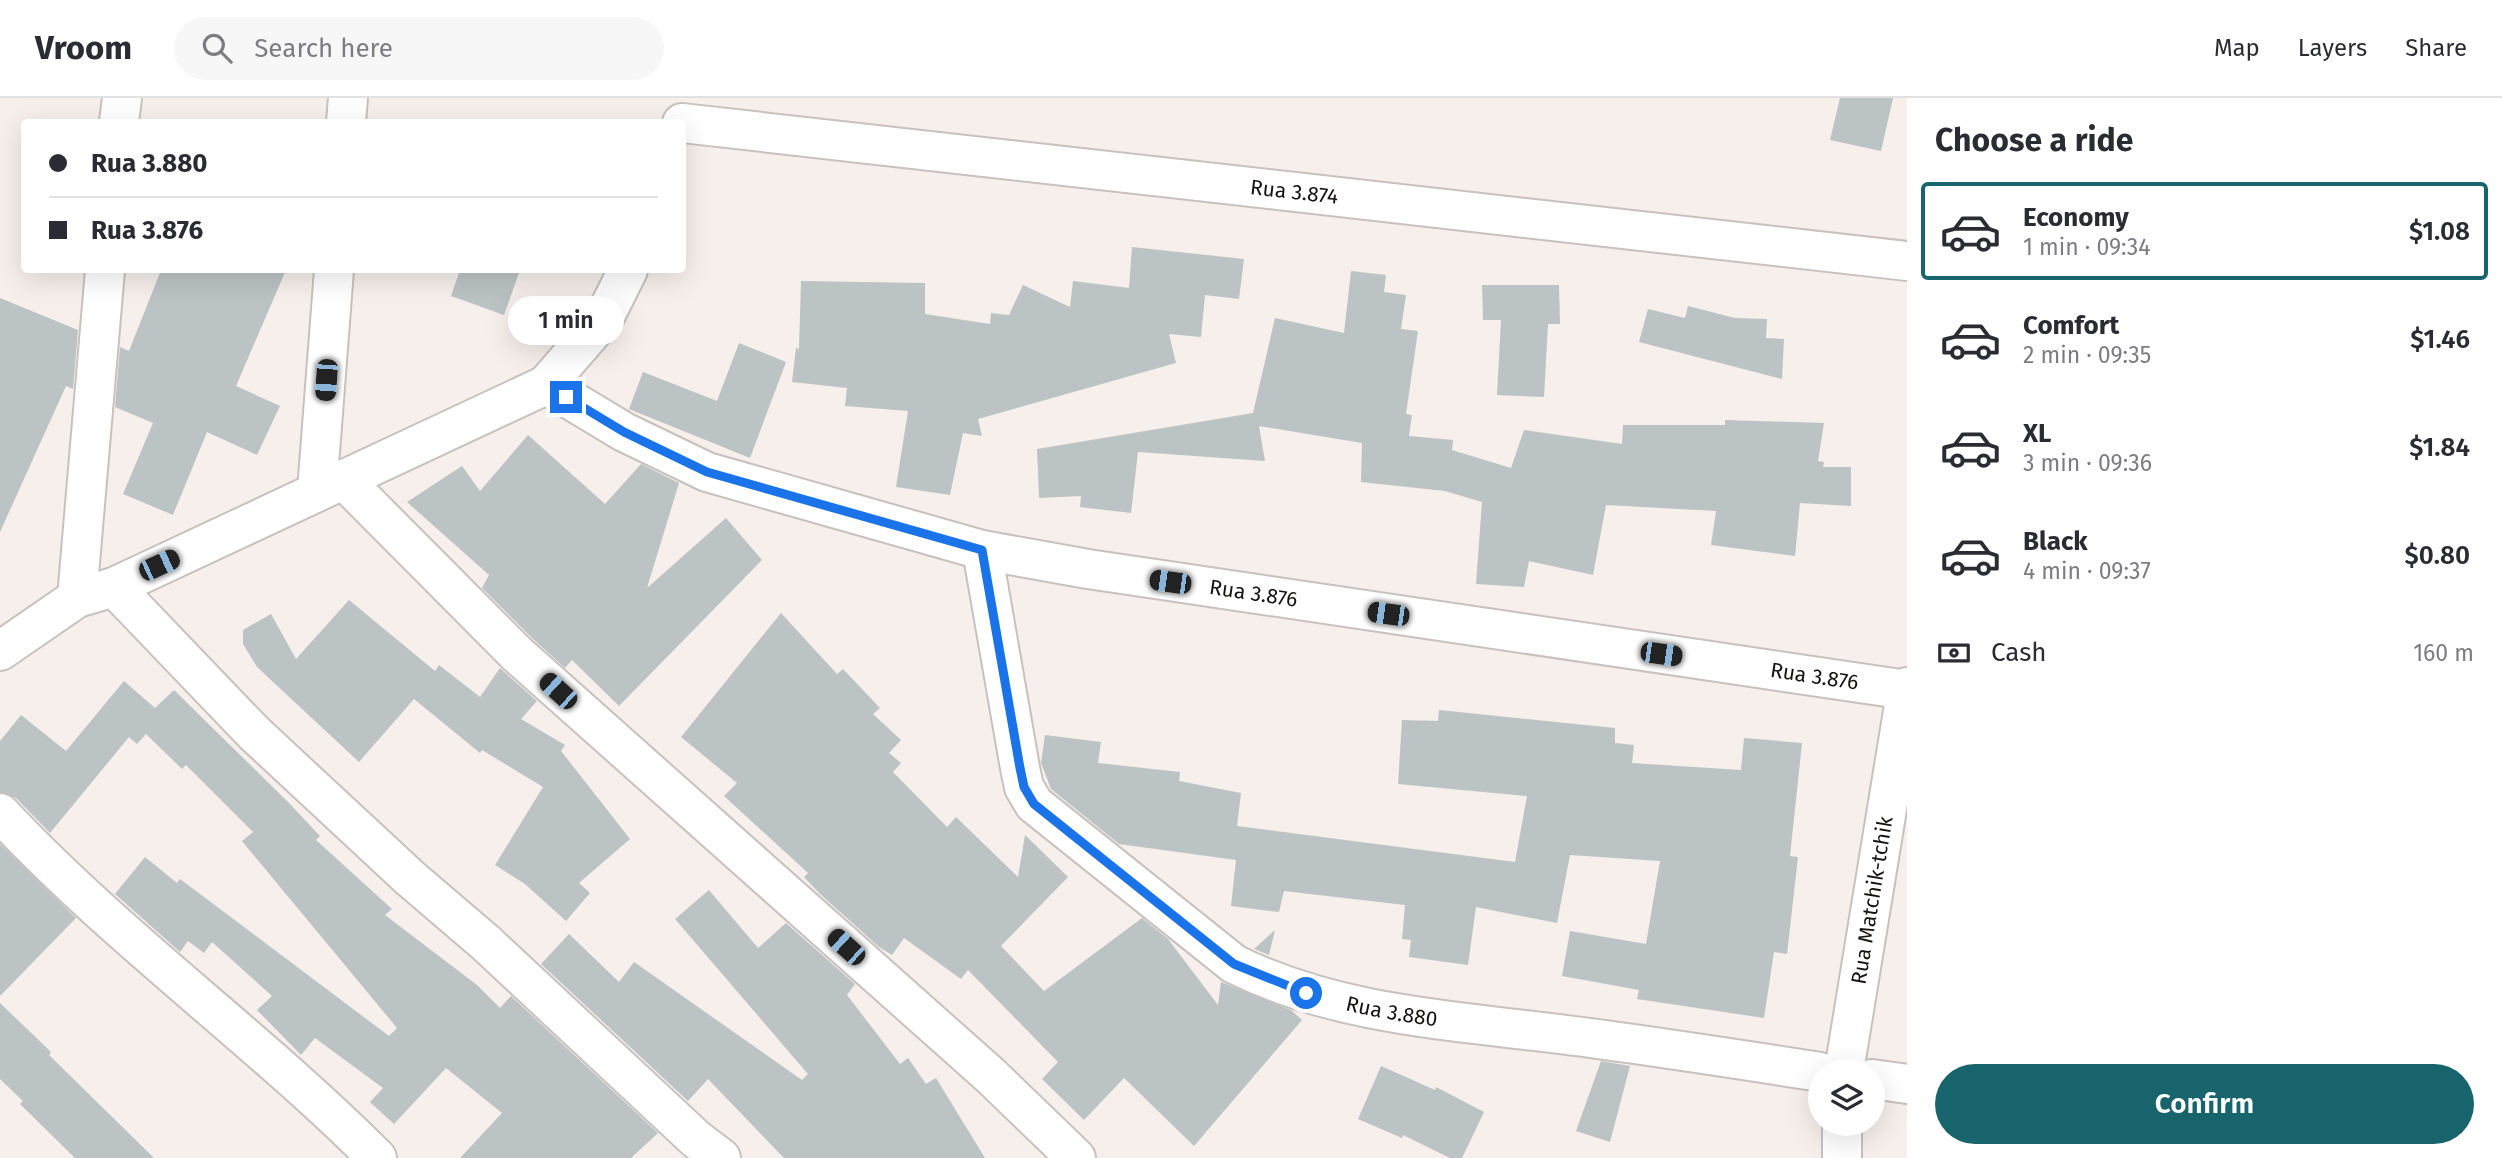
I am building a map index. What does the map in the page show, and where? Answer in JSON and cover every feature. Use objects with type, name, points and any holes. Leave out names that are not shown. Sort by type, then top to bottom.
[{"type":"street","points":[[119,119],[121,98]]},
{"type":"street","points":[[346,119],[348,98]]},
{"type":"street","points":[[682,119],[684,98]]},
{"type":"street","name":"Rua 3.874","points":[[686,123],[1907,261]]},
{"type":"street","points":[[77,598],[105,273]]},
{"type":"street","points":[[334,273],[331,485],[990,1076],[1076,1158]]},
{"type":"street","points":[[0,650],[77,598],[114,587],[547,385],[604,318],[626,273]]},
{"type":"street","name":"Rua 3.876","points":[[547,385],[624,432],[707,472],[982,550],[1101,572],[1907,689]]},
{"type":"street","name":"Rua 3.880","points":[[982,550],[1020,768],[1024,787],[1034,804],[1234,964],[1265,979],[1343,1005],[1671,1048],[1808,1070]]},
{"type":"street","points":[[114,587],[254,733],[410,878],[486,943],[686,1130],[721,1158]]},
{"type":"street","name":"Rua Matchik-tchik","points":[[1846,1059],[1907,689]]},
{"type":"street","points":[[0,813],[127,935],[307,1091],[377,1158]]},
{"type":"street","points":[[1885,1081],[1907,1084]]},
{"type":"street","points":[[1842,1136],[1842,1158]]},
{"type":"building","points":[[1840,98],[1893,98],[1881,151],[1830,140]]},
{"type":"building","points":[[1132,247],[1244,259],[1239,299],[1205,295],[1201,337],[1169,334],[1176,363],[978,419],[982,436],[963,433],[950,495],[896,487],[908,411],[845,406],[847,388],[792,382],[796,348],[799,349],[801,281],[925,283],[925,314],[990,324],[991,313],[1009,315],[1023,285],[1070,307],[1073,281],[1129,288]]},
{"type":"building","points":[[1351,271],[1386,275],[1384,292],[1406,295],[1401,329],[1418,331],[1406,414],[1412,415],[1409,436],[1453,440],[1452,450],[1511,468],[1524,430],[1622,444],[1623,425],[1725,425],[1725,420],[1824,423],[1818,461],[1824,462],[1823,467],[1851,467],[1851,506],[1800,503],[1795,556],[1711,545],[1716,511],[1606,505],[1593,575],[1529,561],[1524,587],[1476,584],[1482,502],[1445,491],[1361,482],[1362,443],[1259,426],[1265,461],[1138,452],[1131,513],[1080,507],[1081,496],[1039,498],[1037,449],[1253,413],[1275,318],[1344,333]]},
{"type":"building","points":[[160,273],[285,273],[236,386],[280,406],[257,455],[207,432],[173,515],[123,494],[153,423],[115,407],[120,347],[129,351]]},
{"type":"building","points":[[459,273],[519,273],[504,315],[451,296]]},
{"type":"building","points":[[1482,285],[1559,285],[1560,324],[1548,324],[1544,397],[1497,395],[1501,320],[1483,320]]},
{"type":"building","points":[[0,298],[78,330],[73,389],[66,386],[0,532]]},
{"type":"building","points":[[1688,306],[1735,318],[1767,319],[1766,338],[1784,339],[1782,379],[1639,342],[1648,309],[1685,318]]},
{"type":"building","points":[[739,343],[786,362],[750,458],[629,409],[643,372],[717,401]]},
{"type":"building","points":[[528,435],[605,504],[641,464],[679,483],[647,588],[726,518],[762,560],[619,706],[572,660],[565,668],[532,638],[482,588],[489,575],[407,502],[462,466],[480,491]]},
{"type":"building","points":[[349,600],[435,671],[439,665],[480,697],[500,668],[537,701],[521,719],[565,745],[561,751],[630,839],[579,883],[590,893],[566,921],[525,884],[495,865],[543,787],[482,750],[480,753],[414,699],[359,762],[257,667],[243,644],[243,630],[271,614],[296,659]]},
{"type":"building","points":[[781,613],[837,674],[843,669],[880,708],[873,714],[901,740],[889,753],[901,763],[893,772],[947,827],[956,817],[1018,877],[1025,835],[1068,877],[1001,946],[1044,991],[1142,918],[1168,939],[1218,1005],[1221,982],[1291,1010],[1302,1020],[1194,1146],[1124,1078],[1084,1120],[1042,1079],[1058,1062],[968,970],[961,979],[904,938],[892,955],[879,947],[820,894],[804,877],[808,873],[724,796],[737,783],[681,737]]},
{"type":"building","points":[[124,681],[155,708],[174,690],[290,804],[320,836],[316,840],[392,909],[385,915],[477,985],[500,1008],[511,996],[658,1133],[631,1158],[460,1158],[502,1113],[446,1068],[394,1124],[370,1102],[383,1088],[315,1038],[301,1055],[257,1010],[272,996],[212,942],[204,953],[188,941],[180,952],[115,894],[145,857],[177,883],[180,879],[389,1036],[397,1028],[242,841],[253,832],[186,765],[182,769],[146,734],[137,744],[129,737],[50,833],[16,798],[0,792],[0,741],[21,715],[66,751]]},
{"type":"building","points":[[1439,710],[1615,728],[1615,743],[1634,745],[1632,763],[1741,770],[1744,738],[1802,743],[1790,856],[1798,857],[1787,954],[1774,952],[1764,1018],[1637,999],[1639,990],[1562,976],[1570,931],[1646,944],[1660,861],[1570,855],[1557,923],[1476,907],[1468,965],[1409,957],[1411,940],[1402,939],[1405,905],[1284,891],[1279,912],[1231,906],[1236,860],[1119,844],[1051,789],[1041,763],[1045,735],[1101,742],[1098,763],[1180,772],[1179,781],[1241,793],[1237,826],[1515,862],[1527,796],[1398,784],[1402,720],[1438,721]]},
{"type":"building","points":[[0,844],[76,918],[0,996]]},
{"type":"building","points":[[709,890],[758,948],[786,923],[855,984],[847,995],[900,1064],[908,1058],[926,1084],[936,1078],[985,1158],[784,1158],[708,1079],[688,1101],[541,964],[569,934],[619,982],[634,962],[802,1080],[808,1074],[675,919]]},
{"type":"building","points":[[1275,930],[1269,955],[1254,949]]},
{"type":"building","points":[[0,1003],[154,1158],[75,1158],[20,1104],[23,1101],[0,1079]]},
{"type":"building","points":[[1601,1061],[1630,1066],[1610,1142],[1576,1131]]},
{"type":"building","points":[[1381,1066],[1435,1090],[1436,1087],[1484,1112],[1462,1158],[1450,1158],[1403,1135],[1402,1138],[1358,1119]]},
{"type":"route","points":[[566,397],[624,432],[707,472],[982,550],[1020,768],[1024,787],[1034,804],[1234,964],[1265,979],[1306,993]]}]
